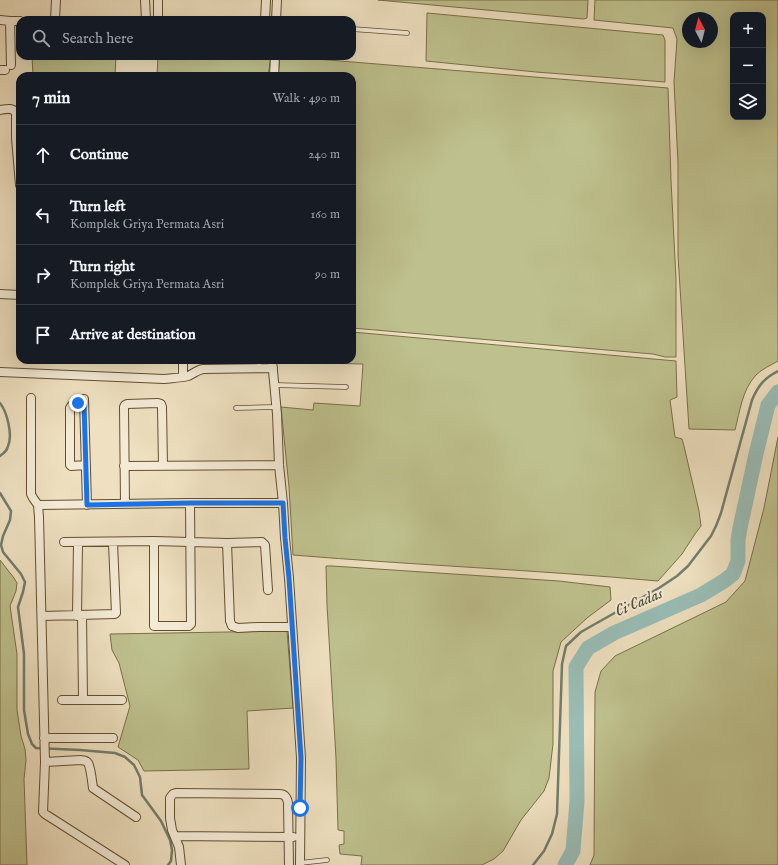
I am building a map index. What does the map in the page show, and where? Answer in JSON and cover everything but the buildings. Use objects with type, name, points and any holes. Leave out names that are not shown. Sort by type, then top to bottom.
[{"type":"street","points":[[55,16],[56,0]]},
{"type":"street","points":[[145,0],[146,16]]},
{"type":"street","points":[[158,0],[158,16]]},
{"type":"street","points":[[265,16],[266,0]]},
{"type":"street","points":[[276,16],[277,0]]},
{"type":"street","points":[[0,20],[16,20]]},
{"type":"street","points":[[5,68],[10,20]]},
{"type":"street","points":[[274,72],[275,60]]},
{"type":"street","points":[[0,110],[15,110],[16,138]]},
{"type":"street","points":[[0,294],[16,295]]},
{"type":"street","points":[[183,364],[183,377]]},
{"type":"street","points":[[223,364],[223,369]]},
{"type":"street","points":[[0,372],[164,379],[183,377],[203,369],[223,369],[259,364],[273,364],[301,758],[300,864]]},
{"type":"street","points":[[31,398],[32,494],[38,505],[39,517],[42,616],[45,762],[43,808],[44,813],[124,865]]},
{"type":"street","points":[[86,465],[70,465],[70,408],[71,405],[84,401],[86,465],[87,505]]},
{"type":"street","points":[[125,504],[125,405],[161,404],[163,466]]},
{"type":"street","points":[[124,466],[279,465]]},
{"type":"street","points":[[154,541],[153,625],[155,627],[191,626],[190,503]]},
{"type":"street","points":[[38,505],[283,503]]},
{"type":"street","points":[[64,542],[262,542],[264,543],[268,590]]},
{"type":"street","points":[[78,542],[79,616],[83,700]]},
{"type":"street","points":[[42,616],[113,615],[116,613],[113,543]]},
{"type":"street","points":[[227,543],[230,621],[232,626],[238,628],[258,626],[292,626]]},
{"type":"street","points":[[62,700],[122,700]]},
{"type":"street","points":[[44,744],[114,738]]},
{"type":"street","points":[[45,762],[86,761],[88,763],[93,788],[136,817]]},
{"type":"street","points":[[181,865],[179,846],[172,830],[170,818],[170,798],[173,794],[179,793],[285,795],[288,803],[289,865]]},
{"type":"street","points":[[175,836],[300,837]]},
{"type":"lane","points":[[356,29],[406,33]]},
{"type":"lane","points":[[274,385],[346,387]]},
{"type":"lane","points":[[236,408],[276,407]]},
{"type":"lane","points":[[300,864],[327,860]]},
{"type":"green space","points":[[378,0],[588,0],[587,18],[584,19]]},
{"type":"green space","points":[[595,0],[778,0],[778,361],[761,371],[751,381],[742,401],[735,430],[689,429],[678,256],[678,163],[674,82],[677,39],[673,28],[594,20]]},
{"type":"green space","points":[[427,13],[663,35],[665,40],[665,82],[536,72],[426,61]]},
{"type":"green space","points":[[32,60],[116,60],[115,72],[33,72]]},
{"type":"green space","points":[[158,60],[270,60],[269,72],[157,72]]},
{"type":"green space","points":[[280,60],[328,60],[668,88],[676,279],[676,357],[356,328],[356,72],[278,72]]},
{"type":"green space","points":[[356,332],[676,361],[677,397],[670,400],[675,437],[682,439],[699,511],[701,526],[682,554],[658,581],[293,555],[289,487],[281,407],[313,410],[314,403],[360,406],[363,364],[356,364]]},
{"type":"green space","points":[[778,437],[778,865],[590,865],[594,855],[595,692],[601,671],[615,656],[726,602],[745,581],[764,508]]},
{"type":"green space","points":[[0,560],[17,583],[16,591],[10,606],[17,654],[17,710],[26,760],[24,779],[27,865],[0,865]]},
{"type":"green space","points":[[326,566],[559,581],[610,587],[611,600],[587,618],[561,642],[553,671],[553,744],[549,778],[544,791],[521,820],[503,851],[494,859],[482,865],[361,865],[362,856],[340,854],[339,845],[344,844],[344,831],[338,830],[336,758]]},
{"type":"green space","points":[[287,631],[293,708],[247,711],[249,769],[144,771],[138,760],[118,747],[130,706],[119,663],[112,650],[110,634]]},
{"type":"waterway","points":[[533,865],[544,851],[552,834],[557,814],[562,664],[566,646],[581,632],[659,588],[677,576],[688,566],[711,536],[716,526],[754,395],[765,380],[778,371]]},
{"type":"waterway","name":"Ci Cadas","points":[[565,865],[573,851],[577,801],[576,667],[588,648],[614,633],[701,595],[733,574],[738,561],[738,540],[740,528],[768,405],[778,392]]},
{"type":"waterway","points":[[0,403],[3,407],[10,430],[7,449],[0,456]]},
{"type":"waterway","points":[[0,493],[11,511],[10,520],[1,545],[3,552],[21,574],[25,582],[18,607],[24,654],[24,710],[28,734],[32,744],[36,748],[115,753],[125,757],[134,765],[140,777],[142,795],[161,821],[170,840],[172,850],[171,861],[168,865]]},
{"type":"route","points":[[78,403],[84,403],[87,505],[283,503],[301,758],[300,808]]}]
